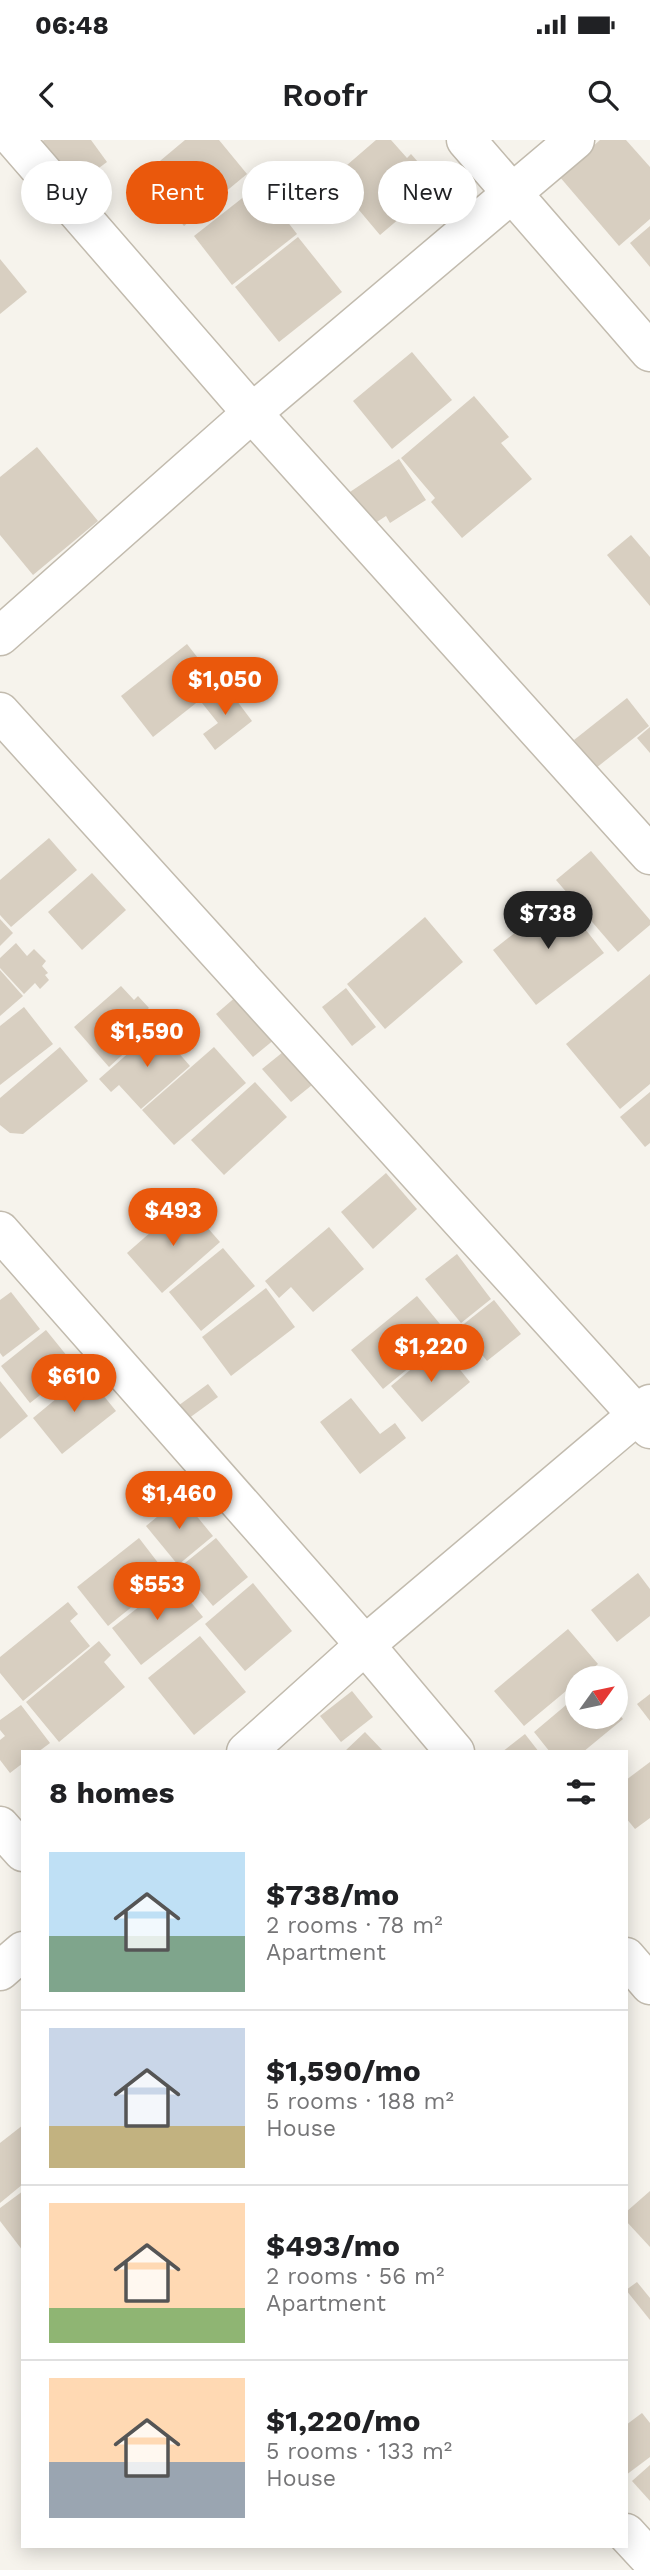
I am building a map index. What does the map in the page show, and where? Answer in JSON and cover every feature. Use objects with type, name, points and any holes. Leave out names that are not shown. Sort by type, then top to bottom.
[{"type":"street","points":[[15,140],[252,413],[650,855]]},
{"type":"street","points":[[466,140],[650,352]]},
{"type":"street","points":[[0,636],[252,413],[575,140]]},
{"type":"street","points":[[0,712],[646,1416],[365,1645],[248,1750]]},
{"type":"street","points":[[0,1231],[365,1645],[453,1750]]},
{"type":"street","points":[[0,1826],[21,1850]]},
{"type":"street","points":[[0,1971],[21,1953]]},
{"type":"street","points":[[628,1959],[650,1985]]},
{"type":"street","points":[[628,2535],[650,2559]]},
{"type":"building","points":[[44,140],[91,140],[106,161],[54,161],[40,143]]},
{"type":"building","points":[[185,140],[219,140],[242,168],[242,178],[228,190],[228,161],[160,161]]},
{"type":"building","points":[[376,140],[391,140],[407,158],[411,154],[417,161],[378,161],[378,224],[393,224],[380,235],[364,216],[364,161],[352,161]]},
{"type":"building","points":[[600,140],[626,140],[650,167],[650,219],[619,246],[559,176]]},
{"type":"building","points":[[242,198],[242,224],[289,224],[297,234],[232,285],[194,236],[209,224],[228,224],[228,209]]},
{"type":"building","points":[[650,226],[650,267],[630,243]]},
{"type":"building","points":[[298,237],[342,292],[279,342],[235,287]]},
{"type":"building","points":[[0,259],[27,292],[0,314]]},
{"type":"building","points":[[412,352],[452,400],[392,449],[353,401]]},
{"type":"building","points":[[474,396],[509,437],[501,443],[532,479],[462,538],[431,502],[435,498],[401,458]]},
{"type":"building","points":[[37,447],[98,521],[33,575],[0,535],[0,477]]},
{"type":"building","points":[[399,459],[426,500],[390,523],[386,516],[366,529],[344,496]]},
{"type":"building","points":[[631,535],[650,557],[650,606],[607,555]]},
{"type":"building","points":[[187,644],[219,685],[153,737],[121,696]]},
{"type":"building","points":[[225,685],[252,721],[215,750],[203,734],[218,723],[202,703]]},
{"type":"building","points":[[627,698],[649,726],[596,768],[574,740]]},
{"type":"building","points":[[650,727],[650,753],[637,738]]},
{"type":"building","points":[[49,838],[77,870],[11,927],[0,915],[0,880]]},
{"type":"building","points":[[591,851],[650,920],[650,925],[618,952],[556,880]]},
{"type":"building","points":[[92,873],[126,910],[82,950],[48,912]]},
{"type":"building","points":[[560,897],[604,953],[536,1005],[493,950]]},
{"type":"building","points":[[425,917],[463,962],[385,1029],[347,984]]},
{"type":"building","points":[[0,919],[13,933],[0,946]]},
{"type":"building","points":[[16,943],[27,956],[34,949],[46,961],[42,966],[48,973],[45,975],[49,980],[40,989],[35,983],[24,994],[0,968],[0,958]]},
{"type":"building","points":[[0,970],[23,996],[0,1016]]},
{"type":"building","points":[[650,974],[650,1084],[620,1109],[566,1044]]},
{"type":"building","points":[[121,986],[134,1000],[138,996],[149,1008],[144,1012],[155,1025],[109,1067],[74,1027]]},
{"type":"building","points":[[346,988],[376,1027],[352,1046],[322,1007]]},
{"type":"building","points":[[238,995],[275,1039],[253,1057],[216,1014]]},
{"type":"building","points":[[24,1007],[53,1044],[0,1085],[0,1026]]},
{"type":"building","points":[[157,1028],[190,1066],[141,1109],[119,1085],[111,1092],[99,1079]]},
{"type":"building","points":[[60,1047],[88,1081],[23,1134],[10,1133],[0,1125],[0,1098]]},
{"type":"building","points":[[214,1047],[246,1083],[174,1145],[142,1110]]},
{"type":"building","points":[[283,1052],[312,1085],[291,1102],[262,1069]]},
{"type":"building","points":[[255,1082],[287,1117],[224,1175],[191,1140]]},
{"type":"building","points":[[650,1092],[650,1143],[645,1147],[620,1117]]},
{"type":"building","points":[[386,1173],[417,1209],[373,1249],[341,1212]]},
{"type":"building","points":[[185,1202],[220,1242],[162,1293],[127,1253]]},
{"type":"building","points":[[329,1227],[364,1269],[313,1312],[291,1287],[279,1298],[265,1281]]},
{"type":"building","points":[[223,1248],[255,1286],[201,1331],[169,1292]]},
{"type":"building","points":[[457,1254],[491,1299],[461,1323],[425,1279]]},
{"type":"building","points":[[266,1288],[295,1327],[231,1376],[202,1337]]},
{"type":"building","points":[[11,1292],[40,1329],[3,1357],[0,1353],[0,1300]]},
{"type":"building","points":[[417,1296],[449,1335],[383,1389],[351,1350]]},
{"type":"building","points":[[494,1300],[521,1334],[487,1361],[460,1327]]},
{"type":"building","points":[[46,1330],[76,1367],[30,1403],[1,1366]]},
{"type":"building","points":[[440,1345],[470,1382],[422,1422],[391,1386]]},
{"type":"building","points":[[86,1374],[116,1411],[62,1454],[33,1418]]},
{"type":"building","points":[[0,1381],[28,1416],[0,1439]]},
{"type":"building","points":[[208,1384],[218,1397],[181,1424],[171,1411]]},
{"type":"building","points":[[351,1398],[380,1434],[395,1423],[406,1438],[360,1474],[320,1422]]},
{"type":"building","points":[[181,1497],[213,1536],[178,1565],[146,1526]]},
{"type":"building","points":[[139,1538],[169,1577],[108,1626],[77,1587]]},
{"type":"building","points":[[216,1538],[248,1577],[213,1606],[180,1567]]},
{"type":"building","points":[[638,1573],[650,1589],[650,1616],[617,1642],[591,1610]]},
{"type":"building","points":[[173,1580],[203,1617],[141,1665],[112,1628]]},
{"type":"building","points":[[253,1583],[292,1631],[245,1671],[205,1624]]},
{"type":"building","points":[[68,1602],[78,1614],[70,1621],[90,1646],[23,1701],[0,1673],[0,1657]]},
{"type":"building","points":[[568,1629],[598,1664],[565,1666],[565,1692],[524,1726],[494,1691]]},
{"type":"building","points":[[200,1636],[246,1692],[194,1735],[148,1678]]},
{"type":"building","points":[[99,1641],[111,1655],[104,1662],[125,1687],[59,1742],[26,1702]]},
{"type":"building","points":[[352,1691],[373,1717],[341,1742],[320,1716]]},
{"type":"building","points":[[650,1694],[650,1721],[637,1704]]},
{"type":"building","points":[[21,1705],[50,1743],[41,1750],[21,1750],[21,1765],[10,1773],[0,1760],[0,1740],[5,1736],[0,1730],[0,1720]]},
{"type":"building","points":[[565,1706],[565,1729],[611,1729],[585,1750],[548,1750],[534,1732]]},
{"type":"building","points":[[365,1732],[382,1750],[346,1750]]},
{"type":"building","points":[[525,1734],[537,1750],[505,1750]]},
{"type":"building","points":[[650,1762],[650,1818],[635,1829],[628,1820],[628,1778]]},
{"type":"building","points":[[21,2127],[21,2186],[0,2203],[0,2143]]},
{"type":"building","points":[[650,2191],[650,2247],[628,2223],[628,2210]]},
{"type":"building","points":[[21,2192],[21,2248],[0,2221],[0,2208]]},
{"type":"building","points":[[637,2282],[650,2298],[650,2320],[628,2292],[628,2289]]},
{"type":"building","points":[[642,2413],[650,2423],[650,2457],[628,2474],[628,2424]]},
{"type":"building","points":[[650,2465],[650,2501],[632,2481]]}]
